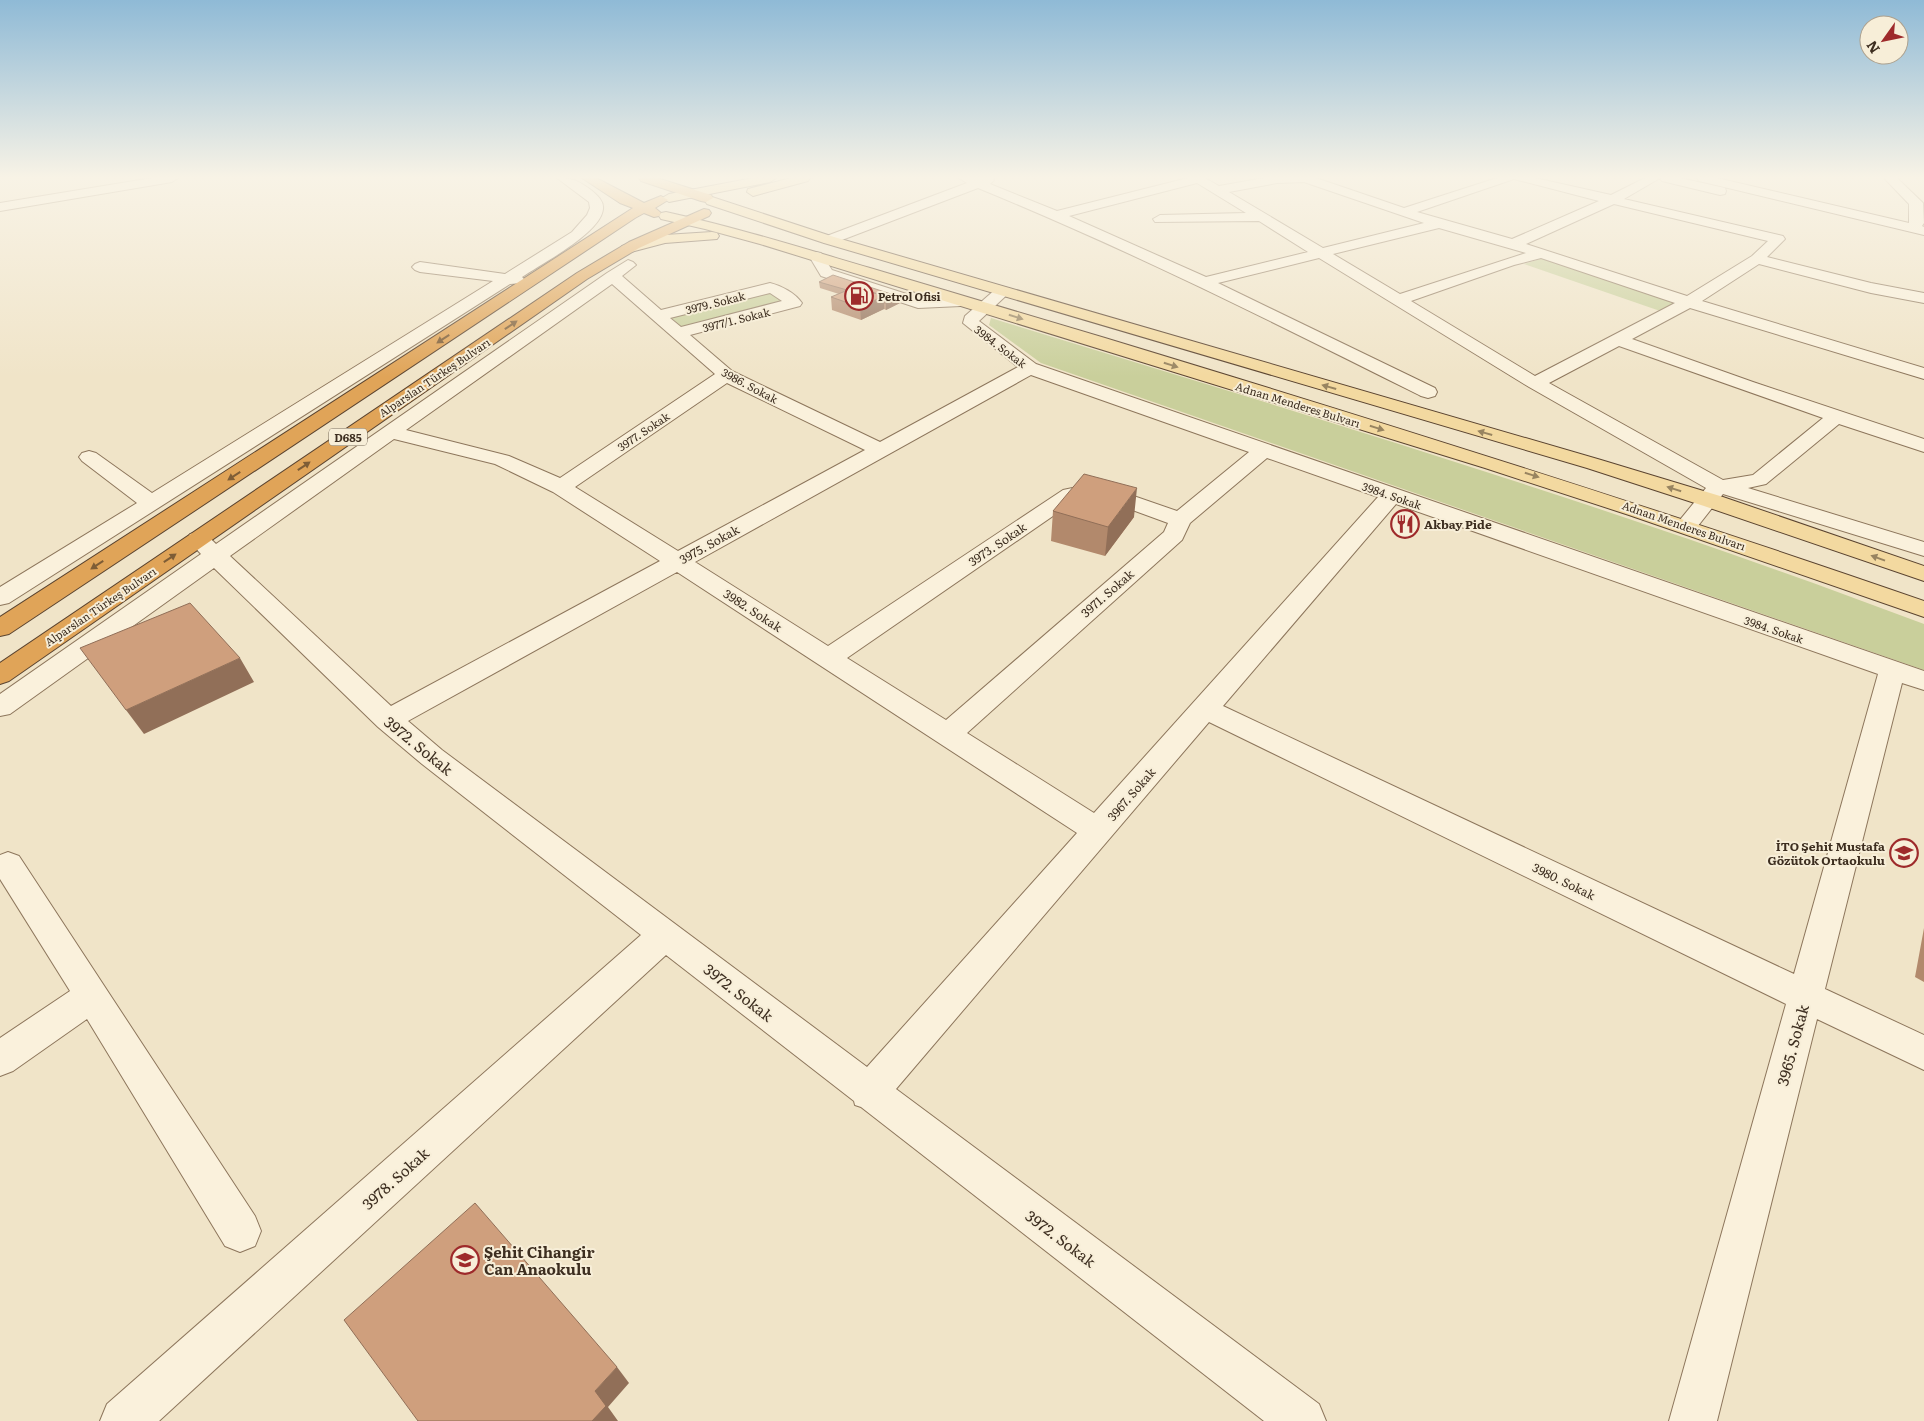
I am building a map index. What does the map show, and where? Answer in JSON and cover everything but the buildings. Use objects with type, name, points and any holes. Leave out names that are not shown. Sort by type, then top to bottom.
[{"type":"highway","name":"D685","points":[[0,628],[531,282],[596,244]]},
{"type":"highway","name":"Alparslan Türkeş Bulvarı","points":[[0,675],[206,547],[574,282],[623,263],[652,244]]},
{"type":"main road","points":[[623,263],[648,244]]},
{"type":"main road","name":"Adnan Menderes Bulvarı","points":[[776,244],[1534,476],[1686,526],[1924,609]]},
{"type":"main road","name":"Adnan Menderes Bulvarı","points":[[844,244],[1714,493],[1924,574]]},
{"type":"street","points":[[0,598],[562,244]]},
{"type":"street","points":[[1121,244],[1204,282],[1428,392]]},
{"type":"street","points":[[1307,244],[1714,493],[1924,549]]},
{"type":"street","points":[[1204,282],[1360,244]]},
{"type":"street","points":[[1514,244],[1689,302],[1924,374]]},
{"type":"street","points":[[1535,382],[1689,302],[1757,259],[1772,244]]},
{"type":"street","points":[[1398,300],[1509,262],[1540,254]]},
{"type":"street","points":[[1757,259],[1924,298]]},
{"type":"street","points":[[0,707],[206,547],[390,432],[623,263]]},
{"type":"street","name":"3986. Sokak","points":[[623,263],[658,316],[726,375],[880,450]]},
{"type":"street","points":[[420,267],[531,282]]},
{"type":"street","name":"3979. Sokak","points":[[658,316],[772,288]]},
{"type":"street","name":"3977/1. Sokak","points":[[678,333],[794,304],[772,288]]},
{"type":"street","name":"3984. Sokak","points":[[1003,291],[971,320],[972,324],[1030,368],[1908,675]]},
{"type":"street","points":[[1617,339],[1836,417],[1924,446]]},
{"type":"street","name":"3975. Sokak","points":[[388,720],[1030,368]]},
{"type":"street","name":"3977. Sokak","points":[[561,487],[726,375]]},
{"type":"street","points":[[1686,526],[1714,493],[1758,480],[1836,417]]},
{"type":"street","name":"3982. Sokak","points":[[390,432],[496,458],[561,487],[1098,831]]},
{"type":"street","name":"3971. Sokak","points":[[947,735],[1174,535],[1180,520],[1264,450]]},
{"type":"street","points":[[90,457],[151,503]]},
{"type":"street","name":"3973. Sokak","points":[[828,658],[1071,495],[1096,489],[1180,520]]},
{"type":"street","name":"3967. Sokak","points":[[869,1092],[1392,495]]},
{"type":"street","name":"3972. Sokak","points":[[206,547],[388,720],[432,757],[1302,1421]]},
{"type":"street","name":"3965. Sokak","points":[[1693,1421],[1806,996],[1908,675]]},
{"type":"street","name":"3980. Sokak","points":[[1205,709],[1924,1053]]},
{"type":"street","points":[[8,865],[240,1231]]},
{"type":"street","name":"3978. Sokak","points":[[124,1421],[665,935]]},
{"type":"street","points":[[0,1059],[91,996]]},
{"type":"green space","points":[[1543,258],[1681,304],[1663,312],[1524,264]]},
{"type":"green space","points":[[770,291],[787,303],[684,329],[668,315]]},
{"type":"green space","points":[[991,318],[1460,463],[1809,581],[1924,624],[1924,670],[1041,363],[989,325]]},
{"type":"place","name":"Petrol Ofisi","points":[[859,296]]},
{"type":"place","name":"Akbay Pide","points":[[1405,524]]},
{"type":"place","name":"İTO Şehit Mustafa Gözütok Ortaokulu","points":[[1904,853]]},
{"type":"place","name":"Şehit Cihangir Can Anaokulu","points":[[465,1260]]}]
